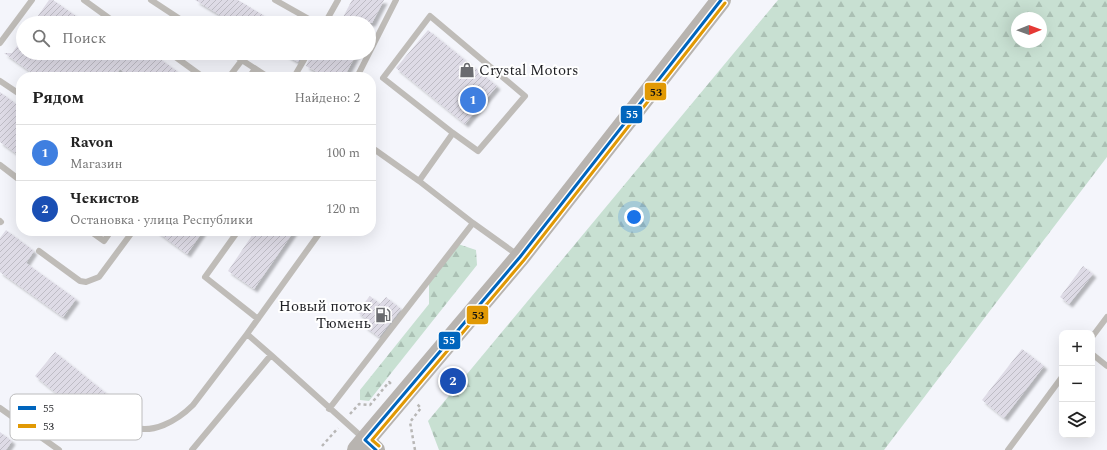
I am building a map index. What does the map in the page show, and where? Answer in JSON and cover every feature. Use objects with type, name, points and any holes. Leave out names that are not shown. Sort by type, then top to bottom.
[{"type":"main road","points":[[366,447],[520,257],[721,0]]},
{"type":"lane","points":[[20,16],[32,0]]},
{"type":"lane","points":[[84,0],[106,16]]},
{"type":"lane","points":[[151,0],[175,16]]},
{"type":"lane","points":[[275,0],[304,16]]},
{"type":"lane","points":[[329,16],[338,0]]},
{"type":"lane","points":[[376,39],[396,0]]},
{"type":"lane","points":[[430,16],[525,96],[478,150],[452,133],[382,78],[430,16]]},
{"type":"lane","points":[[0,44],[16,22]]},
{"type":"lane","points":[[180,60],[196,72]]},
{"type":"lane","points":[[233,72],[242,60],[260,72]]},
{"type":"lane","points":[[297,72],[304,60]]},
{"type":"lane","points":[[360,72],[366,60]]},
{"type":"lane","points":[[0,81],[16,92]]},
{"type":"lane","points":[[419,181],[452,133]]},
{"type":"lane","points":[[376,151],[520,257]]},
{"type":"lane","points":[[0,165],[16,176]]},
{"type":"lane","points":[[330,409],[473,222]]},
{"type":"lane","points":[[97,236],[104,241],[108,236]]},
{"type":"lane","points":[[39,251],[80,281],[86,282],[99,277],[129,236]]},
{"type":"lane","points":[[234,236],[205,277],[258,319]]},
{"type":"lane","points":[[142,429],[156,427],[173,421],[193,404],[247,334],[317,236]]},
{"type":"lane","points":[[1095,333],[1107,317]]},
{"type":"lane","points":[[247,334],[330,409],[366,447]]},
{"type":"lane","points":[[192,450],[271,355]]},
{"type":"lane","points":[[1095,356],[1107,366]]},
{"type":"lane","points":[[1008,450],[1059,381]]},
{"type":"lane","points":[[0,408],[10,415]]},
{"type":"lane","points":[[44,440],[58,450]]},
{"type":"green space","points":[[778,0],[1107,0],[1107,157],[884,450],[439,450],[428,421]]},
{"type":"green space","points":[[458,244],[476,250],[477,265],[369,401],[360,400],[360,390],[429,304],[429,281]]},
{"type":"building","points":[[49,0],[53,0],[76,16],[38,16]]},
{"type":"building","points":[[195,0],[238,0],[264,16],[221,16]]},
{"type":"building","points":[[352,0],[384,0],[376,16],[344,16]]},
{"type":"building","points":[[428,30],[497,86],[465,124],[396,68]]},
{"type":"building","points":[[16,48],[16,60],[162,60],[178,72],[124,72],[120,69],[118,72],[31,72],[4,53],[12,53]]},
{"type":"building","points":[[309,60],[353,60],[347,72],[317,72],[306,66]]},
{"type":"building","points":[[0,92],[16,104],[16,153],[0,142]]},
{"type":"building","points":[[6,230],[34,251],[26,263],[76,299],[63,317],[0,272],[0,238]]},
{"type":"building","points":[[163,236],[200,236],[187,254]]},
{"type":"building","points":[[252,236],[291,236],[254,289],[228,271]]},
{"type":"building","points":[[1083,266],[1093,274],[1069,304],[1060,297]]},
{"type":"building","points":[[370,296],[380,304],[386,297],[401,309],[379,337],[364,326],[368,320],[357,312]]},
{"type":"building","points":[[1022,349],[1044,366],[1004,418],[982,400]]},
{"type":"building","points":[[55,352],[107,394],[57,394],[35,376]]},
{"type":"building","points":[[0,432],[12,441],[6,450],[0,450]]},
{"type":"transit line","name":"55","points":[[376,450],[365,440],[520,257],[721,0]]},
{"type":"transit line","name":"53","points":[[379,446],[372,440],[524,260],[725,3]]},
{"type":"place","name":"Crystal Motors","points":[[467,70]]},
{"type":"place","name":"Ravon","points":[[473,100]]},
{"type":"place","name":"Новый поток Тюмень","points":[[383,315]]},
{"type":"place","name":"Чекистов","points":[[453,381]]}]
